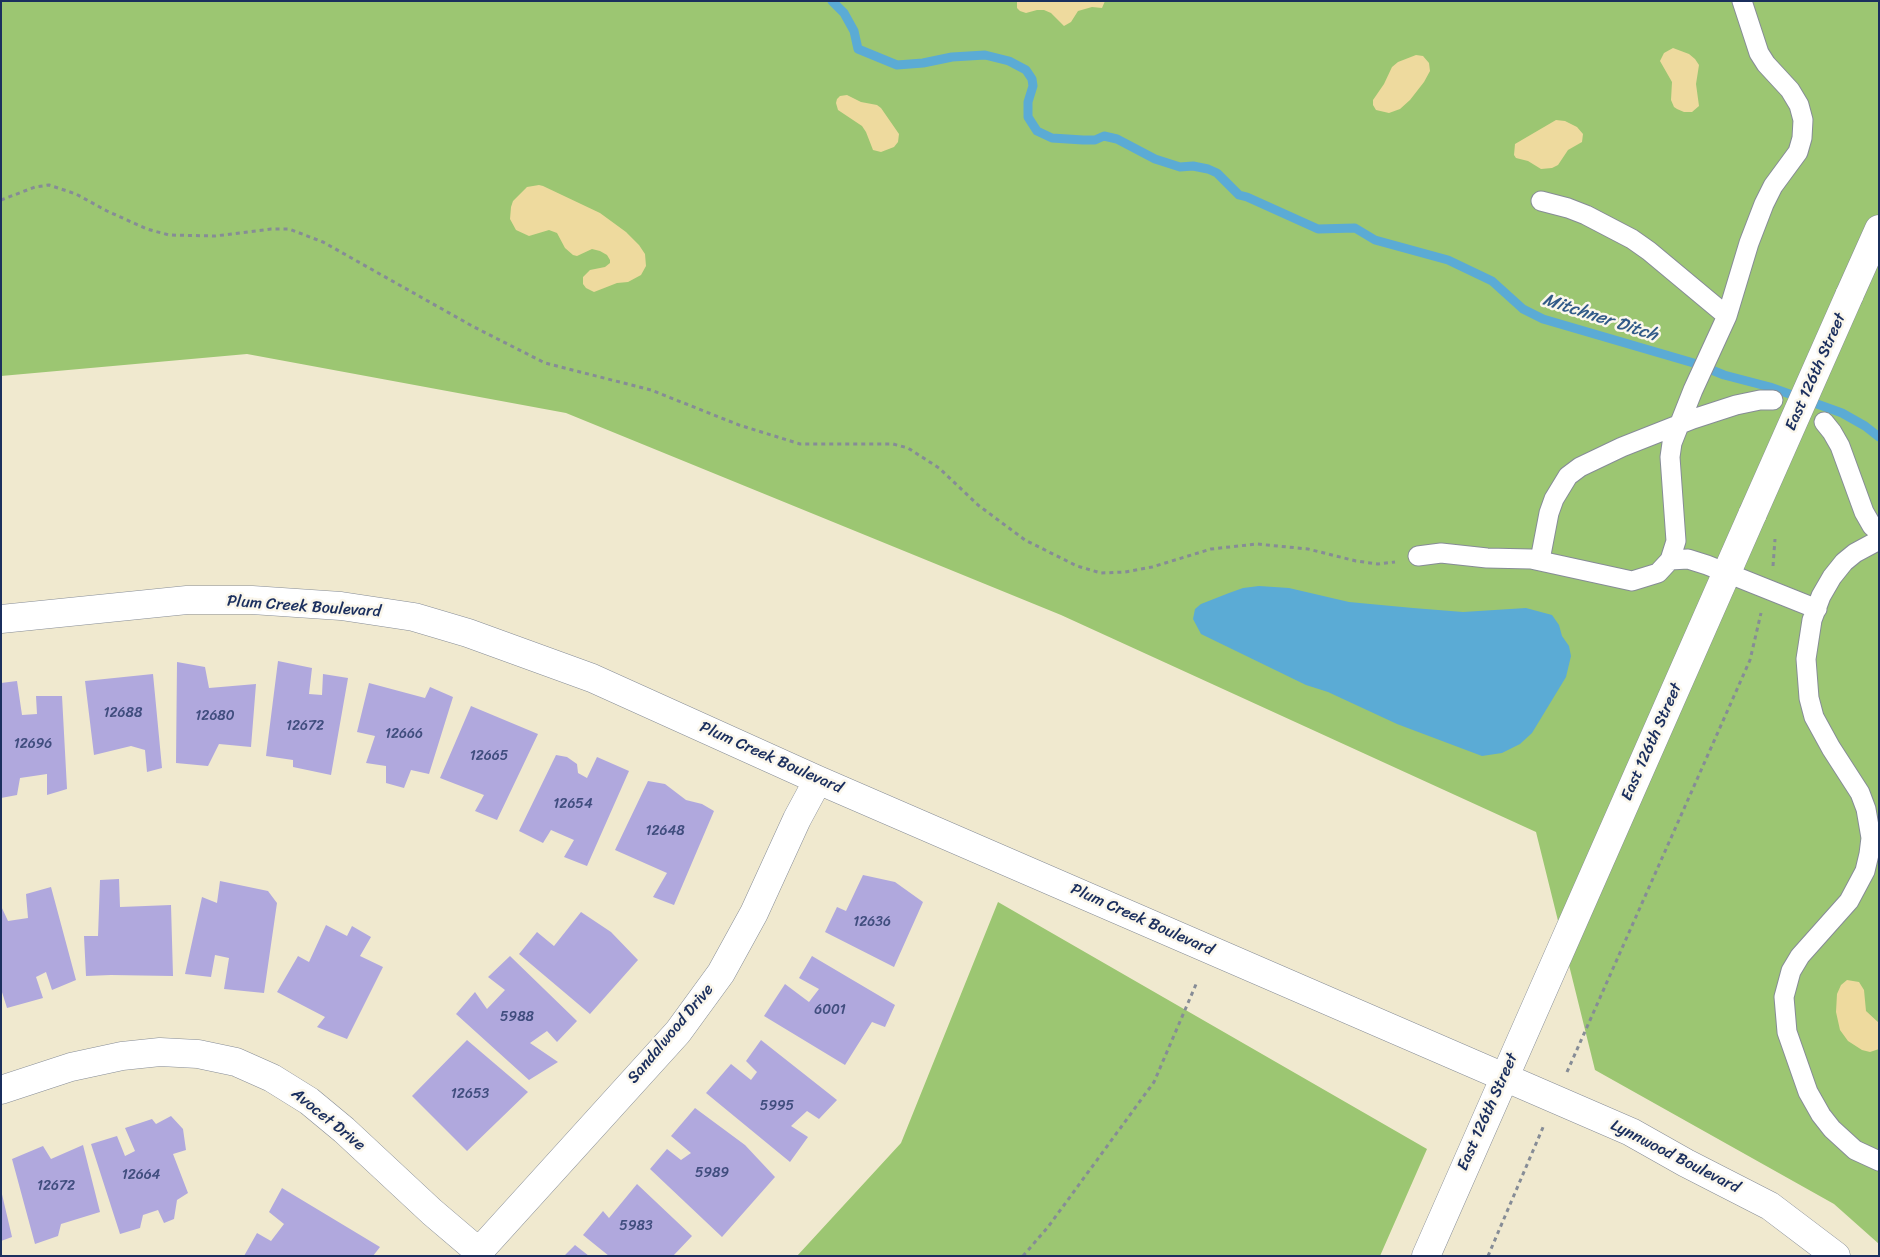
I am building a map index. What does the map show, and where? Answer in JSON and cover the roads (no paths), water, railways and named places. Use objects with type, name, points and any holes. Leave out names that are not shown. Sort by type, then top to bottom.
[{"type":"street","name":"East 126th Street","points":[[1426,1256],[1879,229]]},
{"type":"street","name":"Plum Creek Boulevard","points":[[1,619],[196,600],[252,600],[341,606],[414,617],[468,633],[592,678],[818,780],[1503,1078]]},
{"type":"street","name":"Sandalwood Drive","points":[[477,1254],[678,1032],[721,973],[754,913],[797,819],[818,780]]},
{"type":"street","name":"Avocet Drive","points":[[1,1090],[70,1068],[122,1056],[160,1052],[198,1054],[236,1062],[272,1078],[309,1101],[344,1130],[477,1254]]},
{"type":"street","name":"Lynnwood Boulevard","points":[[1503,1078],[1630,1132],[1770,1206],[1836,1256]]},
{"type":"lane","points":[[1418,556],[1441,553],[1487,558],[1540,560],[1632,581],[1658,573],[1670,560],[1676,541],[1670,457],[1679,424],[1727,316],[1749,243],[1764,204],[1773,186],[1798,152],[1802,138],[1803,120],[1800,105],[1759,53],[1742,1]]},
{"type":"lane","points":[[1541,201],[1586,215],[1632,239],[1727,316]]},
{"type":"lane","points":[[1540,560],[1552,506],[1559,488],[1568,476],[1580,467],[1679,424],[1736,405],[1760,400],[1772,400]]},
{"type":"lane","points":[[1824,422],[1840,446],[1864,512],[1872,526],[1879,532]]},
{"type":"lane","points":[[1879,540],[1855,553],[1832,576],[1821,596],[1809,634],[1806,659],[1809,698],[1814,717],[1820,730],[1860,793],[1866,809],[1871,838],[1865,871],[1849,901],[1804,951],[1791,971],[1784,997],[1786,1032],[1808,1092],[1820,1115],[1855,1150],[1879,1161]]},
{"type":"lane","points":[[1670,560],[1688,559],[1817,609]]},
{"type":"water","points":[[1259,586],[1289,588],[1349,602],[1463,612],[1526,608],[1552,615],[1569,646],[1571,656],[1566,677],[1532,733],[1520,744],[1502,753],[1482,756],[1397,724],[1328,692],[1306,685],[1201,634],[1193,619],[1195,609],[1201,604],[1243,588]]},
{"type":"waterway","name":"Mitchner Ditch","points":[[832,1],[844,13],[854,31],[858,49],[897,65],[923,63],[952,57],[985,55],[1009,61],[1026,70],[1032,79],[1033,86],[1028,102],[1028,117],[1037,131],[1052,138],[1095,140],[1104,136],[1117,139],[1155,159],[1180,167],[1193,166],[1208,169],[1217,173],[1239,195],[1318,229],[1355,228],[1375,240],[1448,260],[1492,281],[1523,309],[1543,319],[1697,364],[1724,375],[1770,387],[1842,413],[1865,426],[1879,437]]}]
